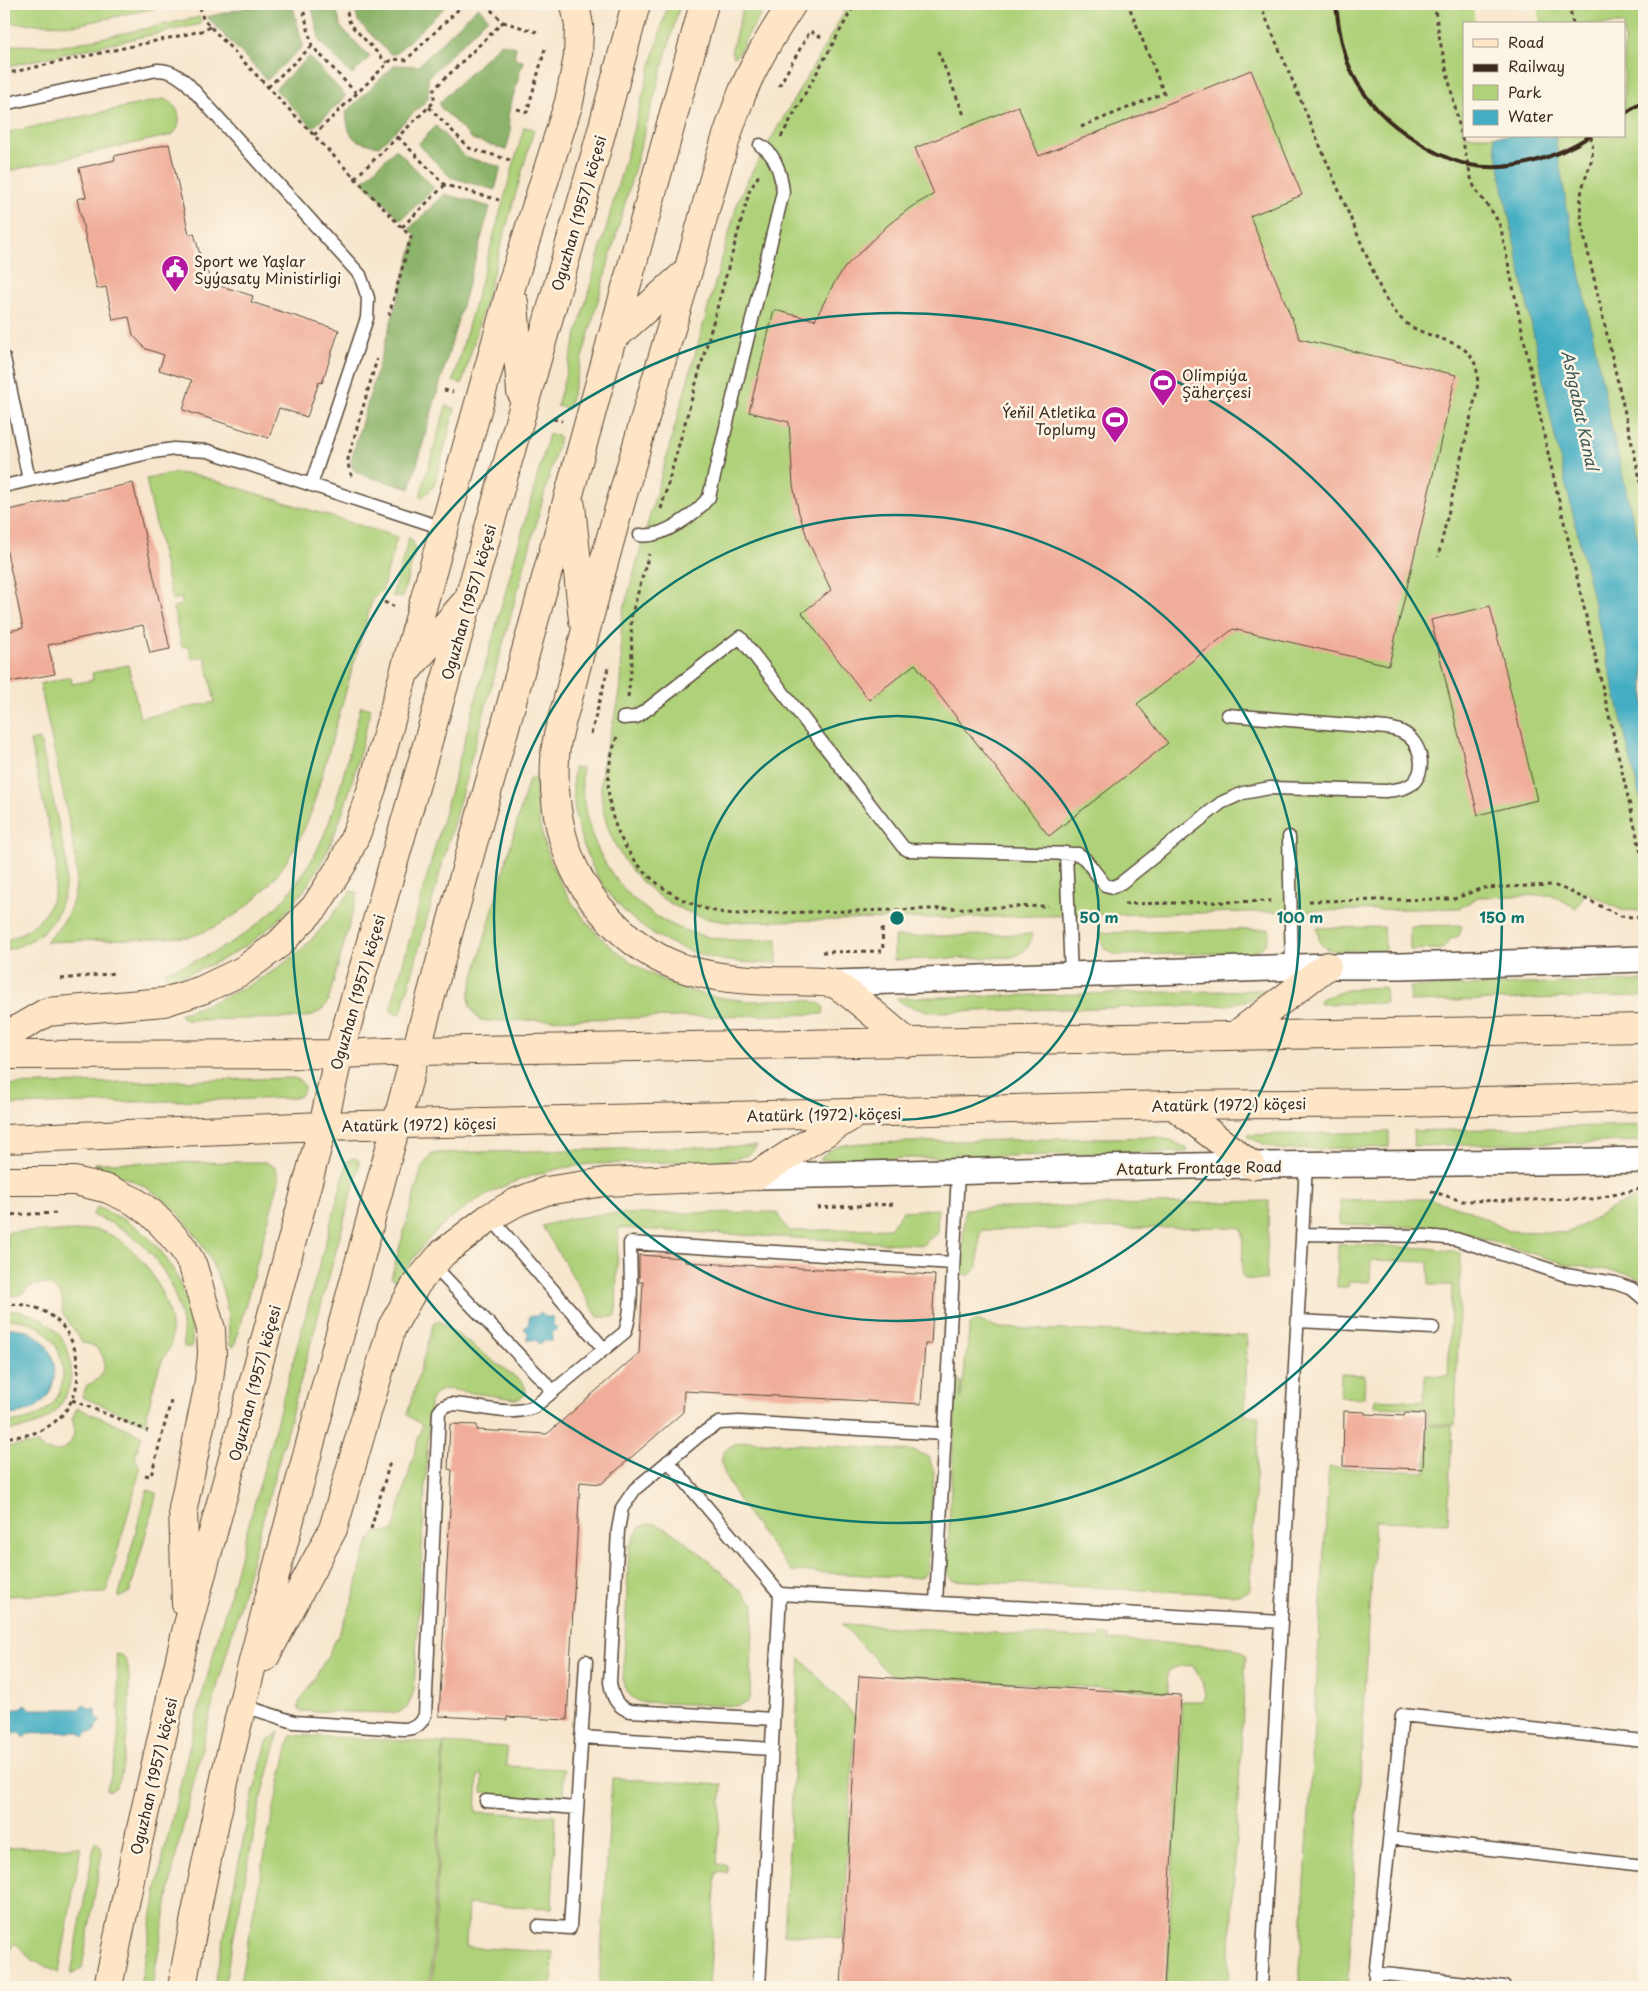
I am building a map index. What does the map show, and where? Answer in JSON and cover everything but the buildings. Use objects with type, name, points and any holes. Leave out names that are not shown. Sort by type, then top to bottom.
[{"type":"main road","points":[[4,1037],[47,1012],[164,1002],[218,984],[242,971],[279,944],[315,907],[343,863],[357,832],[373,785],[512,284],[569,102],[578,57],[579,26],[575,4]]},
{"type":"main road","name":"Oguzhan (1957) köçesi","points":[[108,1987],[135,1855],[186,1632],[322,1126],[339,1054],[470,597],[636,4]]},
{"type":"main road","points":[[182,1987],[199,1894],[242,1702],[396,1124],[704,4]]},
{"type":"main road","points":[[792,4],[753,69],[741,97],[715,177],[637,442],[584,634],[555,753],[554,780],[558,816],[564,845],[574,870],[586,891],[602,912],[627,936],[647,951],[670,964],[690,972],[745,980],[834,983],[908,1043]]},
{"type":"main road","points":[[611,340],[688,270]]},
{"type":"main road","points":[[512,284],[522,411]]},
{"type":"main road","points":[[569,492],[584,634]]},
{"type":"main road","points":[[404,674],[470,597]]},
{"type":"main road","points":[[1236,1035],[1327,966]]},
{"type":"main road","points":[[4,1054],[339,1054],[1644,1028]]},
{"type":"main road","name":"Atatürk (1972) köçesi","points":[[4,1139],[396,1124],[1172,1105],[1644,1097]]},
{"type":"main road","points":[[1172,1105],[1251,1165]]},
{"type":"main road","points":[[242,1702],[333,1529],[392,1327],[417,1283],[442,1253],[490,1217],[517,1202],[546,1192],[605,1182],[754,1176],[856,1113]]},
{"type":"main road","points":[[4,1181],[75,1181],[108,1189],[134,1201],[151,1213],[183,1248],[194,1266],[210,1329],[212,1355],[208,1388],[183,1508],[186,1632]]},
{"type":"street","points":[[834,983],[1292,967],[1640,959]]},
{"type":"street","name":"Ataturk Frontage Road","points":[[754,1176],[958,1173],[1251,1165],[1644,1160]]},
{"type":"lane","points":[[4,104],[157,70],[166,70],[187,83],[360,275],[368,298],[367,318],[311,485]]},
{"type":"lane","points":[[640,535],[654,535],[694,513],[708,497],[783,192],[782,181],[772,154],[760,145]]},
{"type":"lane","points":[[4,358],[29,480]]},
{"type":"lane","points":[[4,486],[153,452],[190,449],[208,451],[443,528]]},
{"type":"lane","points":[[623,718],[636,717],[740,637],[897,839],[908,850],[1078,854],[1085,859],[1105,885],[1113,887],[1121,883],[1221,804],[1243,792],[1270,788],[1386,791],[1411,785],[1419,776],[1422,766],[1420,752],[1412,740],[1402,732],[1387,728],[1228,715]]},
{"type":"lane","points":[[1289,837],[1292,967]]},
{"type":"lane","points":[[1066,853],[1072,975]]},
{"type":"lane","points":[[1261,1987],[1306,1165]]},
{"type":"lane","points":[[936,1603],[958,1173]]},
{"type":"lane","points":[[490,1217],[604,1349]]},
{"type":"lane","points":[[1302,1234],[1425,1236],[1456,1239],[1566,1275],[1615,1283],[1632,1289],[1644,1299]]},
{"type":"lane","points":[[242,1702],[284,1719],[306,1723],[403,1729],[414,1728],[421,1724],[425,1715],[439,1412],[443,1407],[450,1404],[513,1412],[524,1411],[534,1407],[625,1332],[628,1323],[630,1243],[953,1264]]},
{"type":"lane","points":[[433,1265],[553,1391]]},
{"type":"lane","points":[[1298,1321],[1433,1328]]},
{"type":"lane","points":[[773,1719],[630,1711],[623,1709],[616,1703],[610,1682],[618,1530],[622,1508],[635,1489],[701,1434],[719,1423],[739,1422],[944,1434]]},
{"type":"lane","points":[[668,1461],[780,1594],[759,1987]]},
{"type":"lane","points":[[780,1594],[1281,1622]]},
{"type":"lane","points":[[539,1926],[570,1928],[586,1661]]},
{"type":"lane","points":[[1374,1987],[1402,1715],[1644,1741]]},
{"type":"lane","points":[[581,1737],[772,1749]]},
{"type":"lane","points":[[486,1802],[577,1808]]},
{"type":"lane","points":[[1390,1838],[1644,1866]]},
{"type":"lane","points":[[1375,1973],[1504,1987]]},
{"type":"path","points":[[302,4],[312,46],[356,94]]},
{"type":"path","points":[[345,4],[350,24],[387,63]]},
{"type":"path","points":[[314,135],[387,63],[392,59],[406,60],[464,4]]},
{"type":"path","points":[[485,4],[503,22],[537,32]]},
{"type":"path","points":[[855,4],[749,192],[631,617],[632,672],[623,718],[609,770],[609,792],[614,822],[625,846],[643,871],[662,888],[685,902],[709,910],[734,914],[1069,906]]},
{"type":"path","points":[[1081,127],[1164,93],[1128,4]]},
{"type":"path","points":[[1260,4],[1389,305],[1409,325],[1456,344],[1468,351],[1473,358],[1479,379],[1438,557]]},
{"type":"path","points":[[1434,4],[1440,40],[1472,182],[1478,195],[1497,217],[1501,229],[1545,440],[1644,866]]},
{"type":"path","points":[[1570,4],[1573,22]]},
{"type":"path","points":[[356,178],[434,102],[434,89],[503,22]]},
{"type":"path","points":[[4,74],[206,30],[210,26]]},
{"type":"path","points":[[779,86],[810,31],[821,36]]},
{"type":"path","points":[[268,87],[312,46]]},
{"type":"path","points":[[517,109],[527,112],[545,48]]},
{"type":"path","points":[[938,51],[964,115]]},
{"type":"path","points":[[429,107],[469,148],[510,160]]},
{"type":"path","points":[[398,137],[445,186],[499,200]]},
{"type":"path","points":[[1591,138],[1592,161],[1582,188],[1580,204],[1582,226],[1644,496]]},
{"type":"path","points":[[402,227],[445,186]]},
{"type":"path","points":[[384,602],[393,606],[390,614]]},
{"type":"path","points":[[591,734],[608,668]]},
{"type":"path","points":[[1118,905],[1454,899],[1482,888],[1553,885],[1568,890],[1614,913],[1634,919],[1644,918]]},
{"type":"path","points":[[818,952],[883,951],[882,927]]},
{"type":"path","points":[[61,979],[116,973]]},
{"type":"path","points":[[1426,1190],[1462,1201],[1594,1199],[1644,1188]]},
{"type":"path","points":[[817,1208],[894,1204]]},
{"type":"path","points":[[4,1216],[60,1212]]},
{"type":"path","points":[[4,1268],[5,1305],[20,1304],[34,1308],[58,1322],[74,1345],[79,1372],[72,1400],[56,1421],[31,1435],[4,1437]]},
{"type":"path","points":[[72,1400],[148,1431]]},
{"type":"path","points":[[145,1474],[152,1476],[171,1401]]},
{"type":"path","points":[[370,1528],[390,1462]]},
{"type":"green space","points":[[4,4],[175,4],[76,25],[4,23]]},
{"type":"green space","points":[[261,4],[285,8],[293,7],[303,46],[267,80],[207,17]]},
{"type":"green space","points":[[311,4],[335,4],[341,27],[370,57],[352,75],[320,42]]},
{"type":"green space","points":[[354,4],[448,4],[395,54],[390,54],[358,21]]},
{"type":"green space","points":[[668,4],[680,4],[568,409],[557,406]]},
{"type":"green space","points":[[744,4],[768,4],[746,38],[739,53],[734,57],[731,52]]},
{"type":"green space","name":"Olimpiýa Şäherçesi","points":[[849,4],[1644,4],[1644,911],[1621,910],[1586,892],[1576,908],[1552,895],[1478,897],[1460,908],[728,922],[701,917],[677,907],[655,893],[636,875],[620,854],[609,830],[602,804],[602,766],[620,692],[623,612],[738,201],[748,179]]},
{"type":"green space","points":[[478,7],[488,18],[428,77],[428,99],[379,146],[363,143],[354,138],[349,128],[346,112],[395,65],[418,66]]},
{"type":"green space","points":[[200,17],[201,24],[4,67],[4,45],[63,46]]},
{"type":"green space","points":[[501,43],[516,47],[514,58],[523,61],[508,115],[511,132],[506,150],[472,139],[440,107],[440,102]]},
{"type":"green space","points":[[309,57],[346,96],[313,128],[275,89]]},
{"type":"green space","points":[[164,99],[169,101],[177,110],[178,126],[172,135],[8,171],[4,170],[4,133]]},
{"type":"green space","points":[[436,126],[465,157],[501,167],[495,190],[450,177],[418,144]]},
{"type":"green space","points":[[524,127],[534,129],[462,384],[453,381]]},
{"type":"green space","points":[[396,149],[434,188],[401,220],[363,181]]},
{"type":"green space","points":[[445,194],[490,207],[410,489],[357,473],[352,468],[351,460],[416,236],[409,229]]},
{"type":"green space","points":[[4,406],[11,443],[8,457],[4,464]]},
{"type":"green space","points":[[446,406],[455,409],[434,486],[423,497],[420,496]]},
{"type":"green space","points":[[549,434],[560,437],[402,1010],[399,1014],[395,1014],[391,1011],[391,1007]]},
{"type":"green space","points":[[174,473],[197,475],[397,537],[382,590],[372,600],[311,813],[291,854],[265,889],[231,917],[212,928],[190,937],[45,942],[57,931],[71,906],[75,894],[76,866],[75,851],[40,684],[71,677],[72,684],[93,680],[92,673],[128,665],[140,718],[215,702],[205,656],[192,659],[189,646],[182,647],[173,607],[182,605],[181,598],[172,600],[146,479]]},
{"type":"green space","points":[[409,537],[413,542],[415,551],[402,598],[392,596]]},
{"type":"green space","points":[[361,706],[371,709],[349,792],[332,840],[304,890],[287,911],[267,930],[245,946],[221,960],[168,980],[165,971],[216,951],[239,937],[261,921],[297,883],[312,860],[330,819]]},
{"type":"green space","points":[[40,739],[66,859],[64,892],[60,906],[46,929],[21,946],[4,951],[4,941],[18,935],[39,921],[51,901],[55,889],[56,860],[30,741]]},
{"type":"green space","points":[[574,767],[582,768],[583,797],[589,825],[599,851],[613,874],[630,896],[652,913],[676,927],[704,936],[731,940],[777,939],[777,963],[751,963],[726,960],[692,952],[658,937],[626,912],[611,896],[598,877],[580,834],[575,812]]},
{"type":"green space","points":[[532,777],[536,779],[539,821],[549,858],[565,892],[587,922],[614,949],[644,970],[679,987],[716,997],[751,1001],[790,999],[811,1001],[824,1008],[823,1014],[479,1020],[470,1006],[469,995],[529,779]]},
{"type":"green space","points":[[351,891],[358,893],[328,1001],[320,1011],[300,1018],[185,1020],[179,1014],[213,1002],[247,986],[279,967],[313,938]]},
{"type":"green space","points":[[1462,925],[1459,936],[1450,939],[1443,949],[1410,950],[1410,926]]},
{"type":"green space","points":[[1384,927],[1385,951],[1334,951],[1325,948],[1320,943],[1317,928]]},
{"type":"green space","points":[[1270,929],[1264,946],[1248,953],[1116,955],[1105,949],[1098,933]]},
{"type":"green space","points":[[1032,934],[1026,949],[1012,957],[894,960],[894,937]]},
{"type":"green space","points":[[1644,981],[1644,996],[1410,1002],[1410,987]]},
{"type":"green space","points":[[1385,987],[1386,1003],[1319,1004],[1320,999],[1350,989]]},
{"type":"green space","points":[[1269,990],[1249,1000],[1227,1005],[935,1012],[908,1006],[896,998]]},
{"type":"green space","points":[[294,1078],[301,1082],[304,1088],[302,1094],[295,1098],[4,1105],[4,1085]]},
{"type":"green space","points":[[1644,1125],[1644,1141],[1414,1146],[1413,1131]]},
{"type":"green space","points":[[1389,1132],[1389,1147],[1284,1150],[1271,1147],[1248,1137],[1248,1135]]},
{"type":"green space","points":[[1154,1137],[1170,1140],[1187,1148],[1187,1152],[820,1160],[833,1148],[858,1143]]},
{"type":"green space","points":[[757,1146],[749,1155],[723,1161],[591,1164],[545,1172],[522,1179],[480,1198],[460,1211],[425,1243],[398,1281],[391,1278],[422,1167],[431,1155],[438,1153]]},
{"type":"green space","points":[[355,1158],[359,1161],[359,1166],[210,1714],[175,1860],[152,1987],[140,1987],[163,1857],[198,1711],[347,1163],[350,1159]]},
{"type":"green space","points":[[265,1162],[276,1168],[279,1181],[234,1347],[230,1345],[227,1308],[221,1285],[206,1251],[196,1235],[172,1207],[158,1195],[142,1185],[94,1163]]},
{"type":"green space","points":[[1644,1196],[1644,1281],[1624,1272],[1570,1265],[1464,1233],[1430,1228],[1340,1224],[1340,1200],[1429,1199],[1468,1210],[1509,1231],[1568,1233],[1616,1206]]},
{"type":"green space","points":[[1269,1201],[1266,1280],[1245,1279],[1242,1275],[1243,1233],[1241,1228],[1236,1227],[983,1230],[980,1232],[978,1267],[970,1275],[961,1275],[965,1209]]},
{"type":"green space","points":[[97,1207],[135,1226],[160,1250],[170,1264],[185,1296],[192,1330],[192,1347],[184,1347],[183,1331],[176,1298],[162,1269],[153,1256],[128,1233],[93,1215]]},
{"type":"green space","points":[[938,1209],[937,1233],[922,1245],[618,1228],[616,1317],[598,1317],[542,1226],[567,1219],[603,1214],[776,1212],[789,1231],[890,1228],[903,1211]]},
{"type":"green space","points":[[90,1229],[107,1233],[123,1242],[137,1256],[150,1272],[160,1289],[167,1308],[171,1327],[171,1344],[157,1376],[145,1423],[82,1397],[87,1385],[101,1376],[104,1362],[98,1349],[83,1343],[62,1312],[63,1303],[61,1296],[56,1290],[43,1284],[28,1288],[22,1294],[12,1296],[7,1232],[79,1231]]},
{"type":"green space","points":[[1338,1244],[1429,1248],[1461,1253],[1455,1425],[1428,1424],[1428,1409],[1374,1407],[1375,1399],[1424,1401],[1425,1375],[1448,1376],[1452,1285],[1429,1285],[1429,1262],[1371,1260],[1370,1282],[1349,1281],[1348,1287],[1337,1287]]},
{"type":"green space","points":[[4,1311],[18,1311],[43,1320],[60,1336],[69,1355],[71,1376],[65,1396],[52,1414],[33,1426],[4,1430],[4,1421],[23,1421],[34,1417],[50,1406],[60,1391],[63,1374],[60,1356],[53,1341],[40,1328],[24,1321],[4,1320]]},
{"type":"green space","points":[[977,1320],[999,1328],[1247,1336],[1245,1415],[1259,1416],[1249,1591],[1239,1595],[952,1580],[947,1573],[956,1381],[961,1382],[961,1399],[970,1324]]},
{"type":"green space","points":[[439,1321],[522,1382],[525,1386],[526,1394],[516,1399],[446,1389],[436,1393],[430,1402],[414,1691],[407,1708],[397,1713],[302,1711],[298,1708],[299,1703],[328,1656],[346,1618],[370,1540],[375,1533],[393,1531],[422,1425],[407,1415],[434,1322]]},
{"type":"green space","points":[[1341,1374],[1365,1375],[1364,1398],[1340,1397]]},
{"type":"green space","points":[[77,1408],[142,1435],[135,1456],[140,1470],[106,1593],[4,1596],[4,1447],[38,1444],[52,1451],[66,1448],[73,1436],[72,1419]]},
{"type":"green space","points":[[1428,1426],[1452,1426],[1448,1523],[1375,1521],[1348,1987],[1299,1987],[1329,1467],[1426,1472]]},
{"type":"green space","points":[[747,1441],[915,1451],[928,1457],[934,1470],[928,1568],[923,1577],[791,1571],[737,1498],[723,1467],[722,1457],[726,1450],[735,1444]]},
{"type":"green space","points":[[147,1490],[157,1493],[130,1592],[118,1598]]},
{"type":"green space","points":[[651,1523],[663,1527],[691,1546],[754,1604],[750,1699],[748,1702],[738,1706],[641,1702],[634,1699],[625,1688],[623,1681],[629,1547],[640,1527]]},
{"type":"green space","points":[[842,1624],[1100,1639],[1101,1634],[1109,1635],[1109,1640],[1232,1647],[1246,1655],[1228,1987],[1166,1987],[1182,1701],[1202,1701],[1205,1696],[1202,1681],[1193,1666],[1179,1666],[1168,1672],[1169,1692],[890,1675]]},
{"type":"green space","points":[[116,1654],[126,1660],[129,1702],[121,1775],[117,1785],[109,1791],[106,1789],[116,1757],[119,1722]]},
{"type":"green space","points":[[800,1658],[855,1716],[842,1938],[784,1934]]},
{"type":"green space","points":[[279,1732],[259,1808],[224,1987],[214,1987],[250,1806],[267,1742]]},
{"type":"green space","points":[[291,1735],[443,1743],[430,1987],[239,1987],[273,1812]]},
{"type":"green space","points":[[444,1743],[507,1747],[506,1766],[564,1769],[563,1800],[490,1796],[490,1793],[482,1792],[483,1775],[478,1775],[476,1812],[556,1816],[552,1908],[468,1904],[466,1947],[553,1952],[552,1987],[432,1987]]},
{"type":"green space","points":[[612,1778],[722,1785],[717,1864],[727,1865],[727,1873],[716,1872],[709,1987],[599,1987]]},
{"type":"green space","points":[[95,1841],[100,1845],[102,1852],[82,1968],[71,1974]]},
{"type":"green space","points":[[81,1847],[59,1973],[33,1960],[15,1943],[4,1962],[4,1848]]},
{"type":"water","name":"Ashgabat Kanal","points":[[1494,138],[1555,138],[1565,197],[1612,430],[1644,565],[1644,816],[1555,438]]},
{"type":"water","points":[[541,1312],[546,1317],[553,1317],[553,1324],[557,1329],[552,1334],[552,1341],[545,1341],[540,1345],[535,1340],[528,1340],[528,1333],[524,1328],[529,1323],[529,1316],[536,1316]]},
{"type":"water","points":[[4,1328],[26,1330],[41,1340],[51,1354],[55,1370],[52,1387],[43,1402],[27,1412],[4,1415]]},
{"type":"water","points":[[25,1704],[30,1709],[79,1709],[84,1704],[89,1709],[96,1709],[96,1716],[101,1721],[96,1726],[95,1732],[89,1732],[84,1737],[79,1732],[72,1732],[29,1733],[25,1738],[20,1733],[13,1733],[13,1726],[8,1721],[13,1716],[13,1709],[20,1709]]},
{"type":"pier","points":[[1473,4],[1538,4],[1540,22],[1475,22]]},
{"type":"railway","points":[[1336,4],[1340,34],[1346,56],[1352,73],[1364,93],[1396,127],[1436,152],[1470,165],[1501,167],[1532,162],[1548,157],[1587,138]]},
{"type":"railway","points":[[1626,113],[1644,101]]},
{"type":"place","name":"Sport we Yaşlar Syýasaty Ministirligi","points":[[175,293]]},
{"type":"place","name":"Olimpiýa Şäherçesi","points":[[1163,407]]},
{"type":"place","name":"Ýeňil Atletika Toplumy","points":[[1115,444]]}]
